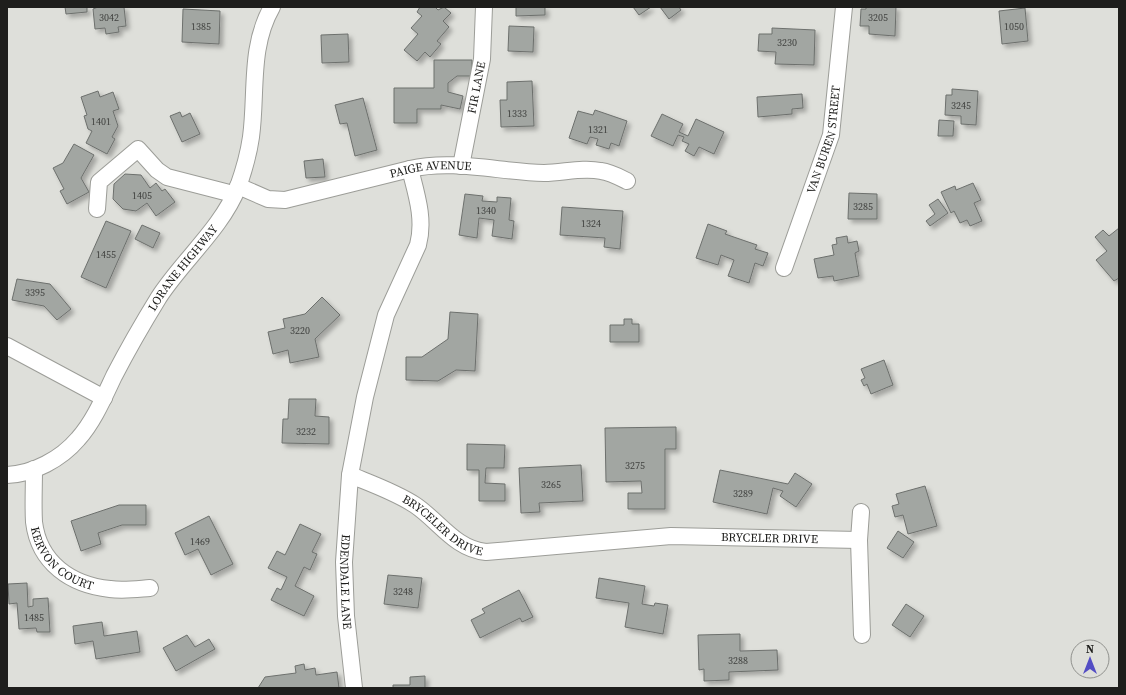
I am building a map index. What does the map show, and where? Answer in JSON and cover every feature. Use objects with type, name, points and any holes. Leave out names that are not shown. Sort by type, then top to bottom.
[{"type":"street","name":"LORANE HIGHWAY","points":[[7,475],[34,469],[50,462],[66,451],[78,439],[104,398],[137,333],[160,295],[182,265],[219,221],[236,190],[251,138],[256,53],[260,33],[272,7]]},
{"type":"street","name":"FIR LANE","points":[[461,166],[482,59],[484,7]]},
{"type":"street","name":"VAN BUREN STREET","points":[[784,268],[831,135],[844,7]]},
{"type":"street","name":"PAIGE AVENUE","points":[[97,209],[99,182],[138,149],[157,170],[167,177],[236,190],[268,199],[285,200],[410,169],[461,166],[543,173],[593,170],[604,171],[627,181]]},
{"type":"street","points":[[350,475],[365,397],[386,315],[418,244],[421,234],[417,199],[410,169]]},
{"type":"street","points":[[7,346],[104,398]]},
{"type":"street","name":"KERVON COURT","points":[[34,469],[34,522],[38,539],[44,552],[53,565],[65,575],[78,582],[95,587],[111,590],[150,588]]},
{"type":"street","name":"BRYCELER DRIVE","points":[[350,475],[394,493],[416,506],[460,544],[476,551],[486,552],[671,536],[859,540]]},
{"type":"street","name":"EDENDALE LANE","points":[[350,475],[344,562],[346,616],[354,688]]},
{"type":"street","points":[[861,512],[859,540],[862,635]]},
{"type":"building","points":[[65,7],[87,7],[87,12],[66,14]]},
{"type":"building","points":[[98,7],[124,7],[126,26],[118,27],[119,32],[106,34],[105,28],[95,29],[93,9]]},
{"type":"building","points":[[420,7],[435,7],[438,10],[444,7],[451,13],[443,21],[449,27],[437,41],[441,44],[430,57],[425,52],[417,61],[404,50],[418,34],[411,28],[422,16],[417,12]]},
{"type":"building","points":[[516,7],[545,7],[545,15],[516,16]]},
{"type":"building","points":[[633,7],[651,7],[639,15]]},
{"type":"building","points":[[660,7],[679,7],[681,10],[669,19]]},
{"type":"building","points":[[866,7],[896,7],[895,36],[869,34],[869,26],[860,26],[861,9],[866,9]]},
{"type":"building","points":[[1025,8],[1028,41],[1002,44],[999,11]]},
{"type":"building","points":[[183,9],[220,11],[219,44],[182,42]]},
{"type":"building","points":[[509,26],[534,27],[533,52],[508,51]]},
{"type":"building","points":[[772,28],[815,30],[814,65],[775,64],[776,52],[758,51],[759,34],[772,34]]},
{"type":"building","points":[[348,34],[349,62],[322,63],[321,35]]},
{"type":"building","points":[[434,60],[472,60],[472,76],[457,76],[448,83],[448,92],[463,96],[460,109],[441,105],[441,109],[417,109],[417,123],[394,123],[394,88],[434,88]]},
{"type":"building","points":[[532,81],[534,126],[501,127],[500,100],[507,100],[507,82]]},
{"type":"building","points":[[952,89],[978,91],[976,125],[961,124],[961,116],[945,115],[946,95],[952,95]]},
{"type":"building","points":[[98,91],[100,97],[113,92],[119,109],[113,111],[118,126],[112,137],[115,139],[107,154],[86,143],[92,131],[88,129],[84,116],[87,115],[81,97]]},
{"type":"building","points":[[802,94],[803,108],[792,109],[792,114],[758,117],[757,97]]},
{"type":"building","points":[[363,98],[377,150],[355,156],[347,123],[340,124],[335,105]]},
{"type":"building","points":[[595,110],[627,121],[619,146],[611,143],[609,149],[596,145],[598,139],[590,137],[587,144],[569,138],[578,111],[593,115]]},
{"type":"building","points":[[180,112],[182,117],[190,113],[200,134],[182,142],[170,116]]},
{"type":"building","points":[[662,114],[683,124],[679,132],[688,136],[696,119],[724,132],[714,154],[699,147],[694,156],[685,151],[689,144],[682,141],[684,137],[678,135],[673,146],[651,136]]},
{"type":"building","points":[[939,120],[954,121],[953,136],[938,136]]},
{"type":"building","points":[[74,144],[94,155],[81,178],[89,192],[67,204],[60,191],[64,189],[53,168],[63,163]]},
{"type":"building","points":[[323,159],[325,177],[306,178],[304,161]]},
{"type":"building","points":[[125,174],[141,175],[150,188],[156,183],[162,191],[165,189],[175,202],[156,216],[147,203],[136,211],[123,209],[113,199],[114,184]]},
{"type":"building","points":[[973,183],[981,200],[974,203],[982,221],[970,226],[967,220],[960,223],[954,211],[951,213],[941,192],[955,186],[956,190]]},
{"type":"building","points":[[849,193],[877,194],[877,219],[848,219]]},
{"type":"building","points":[[465,194],[483,196],[482,201],[497,202],[497,197],[511,198],[509,220],[514,221],[512,239],[492,236],[494,220],[479,218],[477,238],[459,235]]},
{"type":"building","points":[[938,199],[948,213],[930,226],[926,221],[935,214],[929,205]]},
{"type":"building","points":[[562,207],[623,211],[620,249],[604,247],[605,238],[560,235]]},
{"type":"building","points":[[106,221],[131,231],[106,288],[81,277]]},
{"type":"building","points":[[708,224],[727,231],[725,234],[757,245],[755,249],[768,253],[763,266],[755,263],[749,283],[728,276],[734,260],[721,255],[718,265],[696,258]]},
{"type":"building","points":[[142,225],[160,233],[153,248],[135,239]]},
{"type":"building","points":[[1119,228],[1119,278],[1114,281],[1096,260],[1107,251],[1095,237],[1103,230],[1109,236]]},
{"type":"building","points":[[847,236],[848,243],[857,241],[859,251],[855,253],[859,276],[834,281],[833,276],[818,278],[814,259],[834,255],[832,245],[837,244],[836,238]]},
{"type":"building","points":[[17,279],[50,284],[71,309],[57,320],[44,306],[12,300]]},
{"type":"building","points":[[322,297],[340,315],[315,339],[319,357],[290,363],[288,350],[273,354],[268,332],[285,328],[283,319],[305,314]]},
{"type":"building","points":[[450,312],[478,314],[475,371],[456,370],[438,381],[406,380],[406,357],[422,357],[448,339]]},
{"type":"building","points":[[624,319],[632,319],[632,324],[639,324],[639,342],[610,342],[610,325],[624,325]]},
{"type":"building","points":[[884,360],[893,385],[871,394],[867,384],[864,386],[861,380],[865,378],[861,369]]},
{"type":"building","points":[[289,399],[316,399],[315,416],[329,417],[329,444],[282,443],[283,419],[288,419]]},
{"type":"building","points":[[676,427],[676,449],[665,449],[665,509],[628,509],[628,493],[642,493],[641,481],[606,482],[605,428]]},
{"type":"building","points":[[467,444],[505,445],[504,468],[486,468],[485,483],[505,484],[505,501],[479,501],[479,470],[467,470]]},
{"type":"building","points":[[581,465],[583,501],[539,503],[540,512],[521,513],[519,468]]},
{"type":"building","points":[[720,470],[788,484],[795,473],[812,484],[796,507],[780,496],[783,491],[773,488],[767,514],[713,502]]},
{"type":"building","points":[[925,486],[937,526],[908,534],[903,515],[895,517],[892,506],[899,504],[896,494]]},
{"type":"building","points":[[119,505],[146,505],[146,525],[122,525],[98,533],[101,544],[81,551],[71,521]]},
{"type":"building","points":[[209,516],[233,564],[211,575],[198,549],[185,555],[175,533]]},
{"type":"building","points":[[300,524],[321,534],[312,552],[317,554],[310,570],[304,567],[295,586],[314,596],[304,616],[271,600],[277,588],[281,590],[287,577],[268,568],[277,551],[285,555]]},
{"type":"building","points":[[898,531],[914,542],[903,558],[887,548]]},
{"type":"building","points":[[388,575],[422,578],[418,608],[384,604]]},
{"type":"building","points":[[599,578],[645,586],[642,604],[654,606],[655,603],[668,605],[663,634],[625,627],[629,603],[596,598]]},
{"type":"building","points":[[27,583],[28,607],[33,606],[33,599],[48,598],[50,632],[37,632],[36,628],[19,629],[17,603],[9,604],[8,584]]},
{"type":"building","points":[[519,590],[533,617],[522,622],[520,618],[480,638],[471,620],[485,613],[482,609]]},
{"type":"building","points":[[906,604],[924,616],[910,637],[892,625]]},
{"type":"building","points":[[102,622],[104,636],[137,631],[140,652],[96,659],[93,641],[75,644],[73,626]]},
{"type":"building","points":[[740,634],[740,651],[777,650],[778,670],[729,672],[729,680],[704,681],[704,669],[699,670],[698,635]]},
{"type":"building","points":[[187,635],[195,647],[209,639],[215,649],[176,671],[163,648]]},
{"type":"building","points":[[304,664],[305,670],[315,668],[316,675],[337,672],[339,688],[258,688],[265,677],[296,673],[295,666]]},
{"type":"building","points":[[425,676],[425,688],[393,688],[393,685],[410,685],[410,677]]}]
